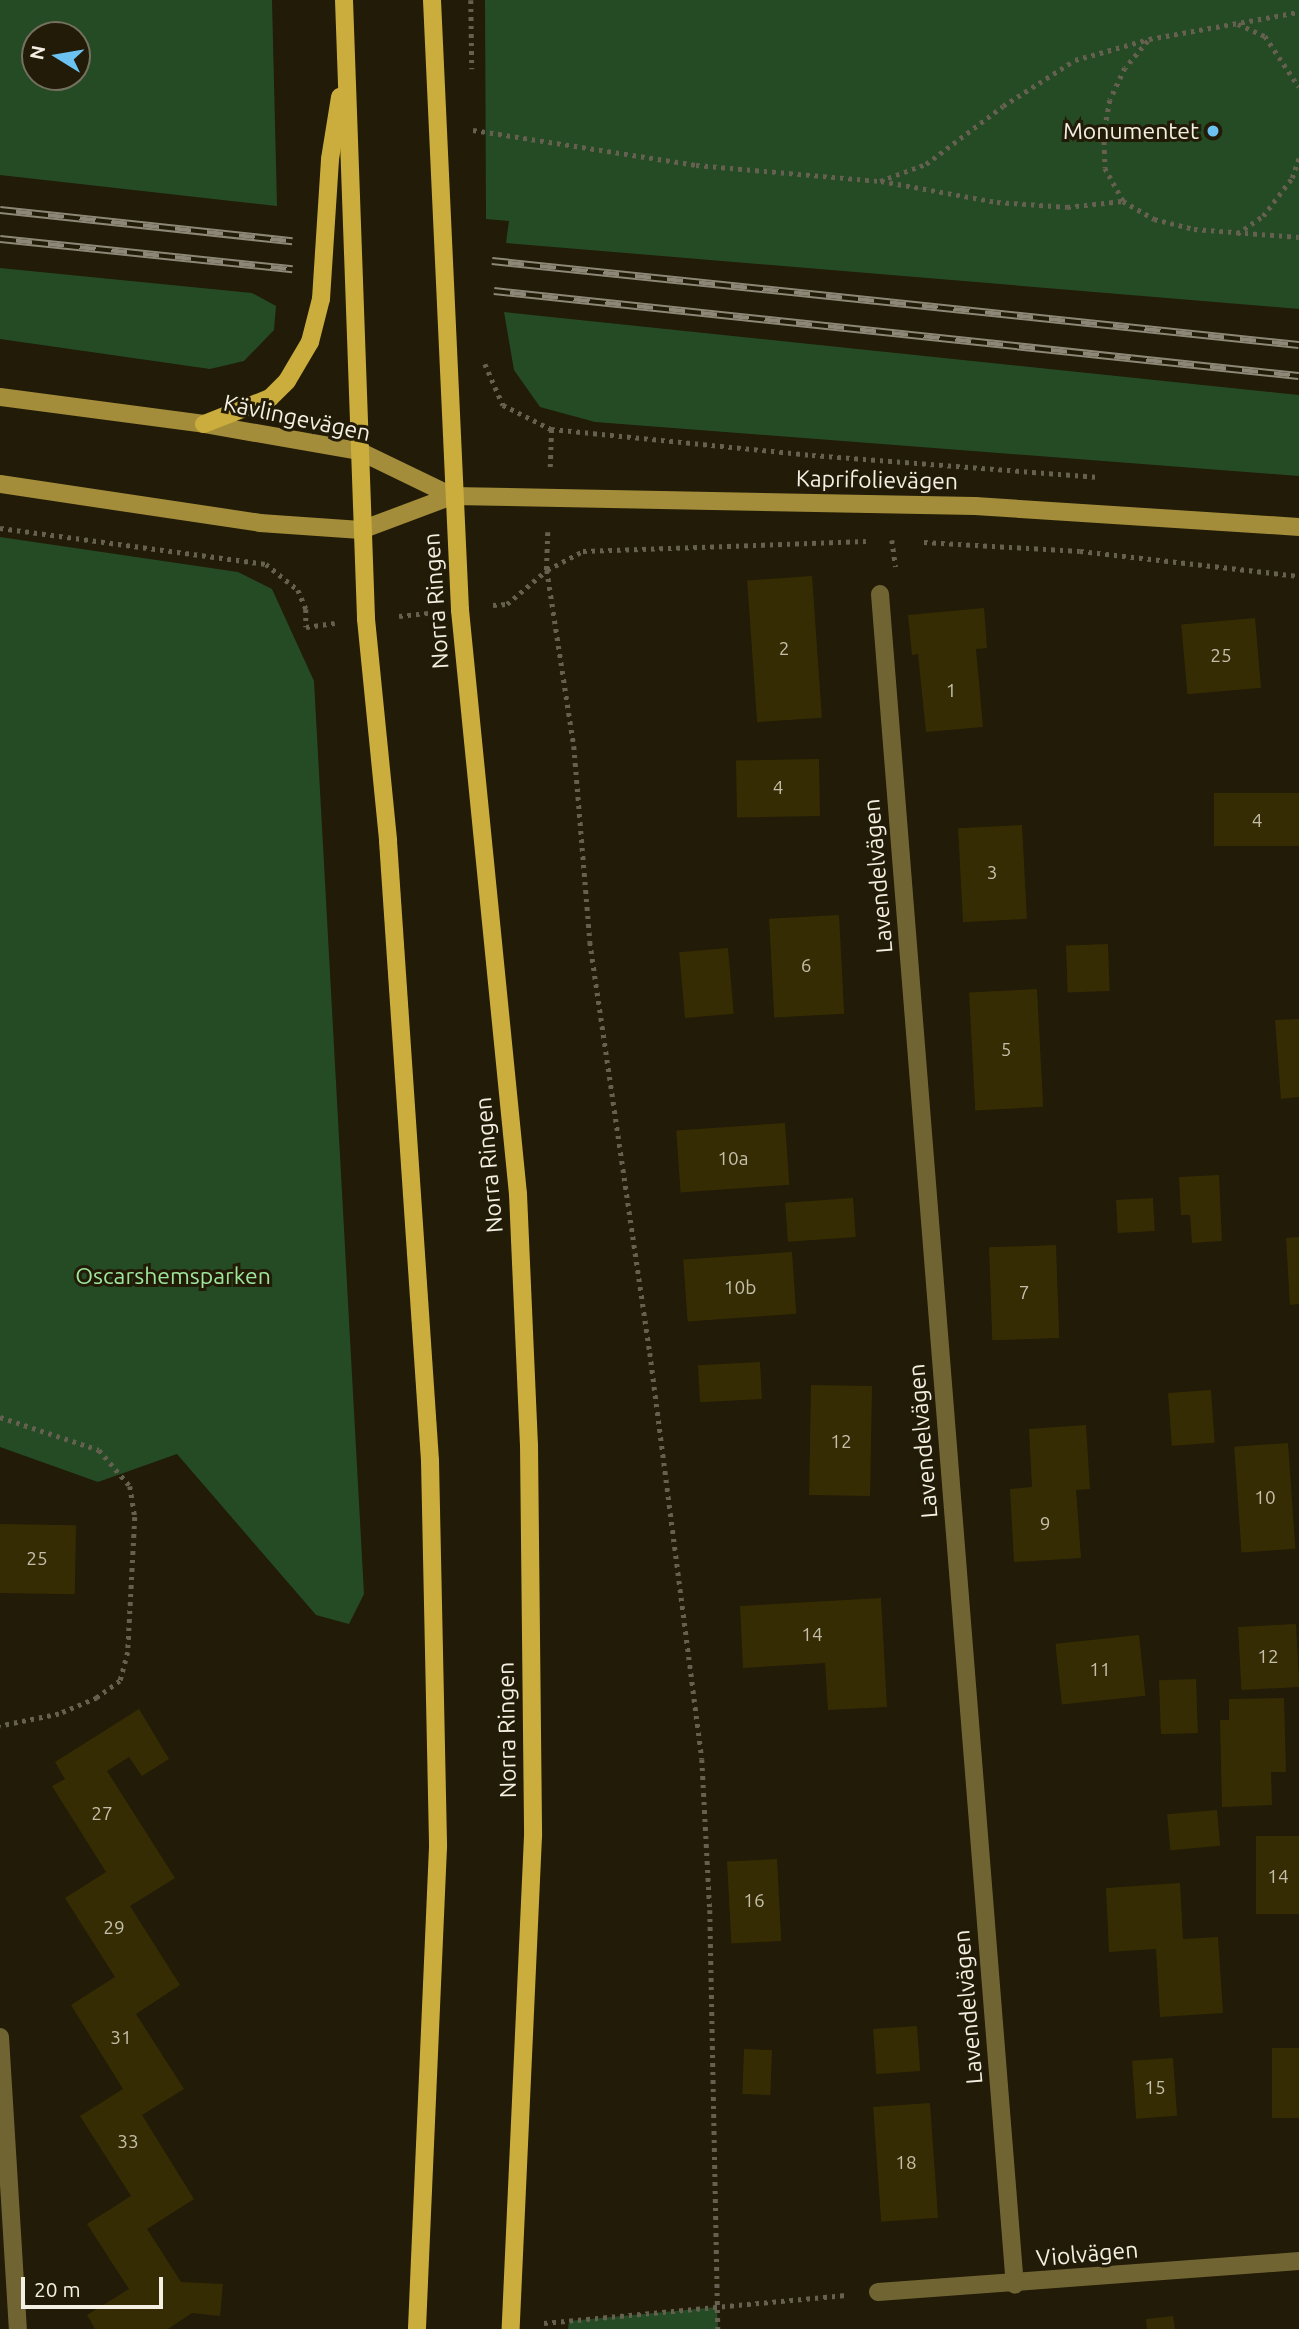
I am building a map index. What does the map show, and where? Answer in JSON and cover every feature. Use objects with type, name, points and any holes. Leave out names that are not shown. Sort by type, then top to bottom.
[{"type":"main road","points":[[344,0],[366,619],[388,841],[430,1461],[438,1847],[424,2232],[417,2329]]},
{"type":"main road","name":"Norra Ringen","points":[[432,0],[452,496],[460,610],[518,1194],[530,1445],[533,1836],[519,2228],[511,2329]]},
{"type":"main road","points":[[204,424],[270,398],[287,381],[310,342],[321,299],[330,159],[347,52]]},
{"type":"main road","name":"Kävlingevägen","points":[[0,397],[204,424],[359,451],[452,496]]},
{"type":"main road","points":[[0,485],[260,523],[361,530],[452,496]]},
{"type":"main road","name":"Kaprifolievägen","points":[[452,496],[975,506],[1299,527]]},
{"type":"street","name":"Lavendelvägen","points":[[880,594],[1015,2285]]},
{"type":"street","points":[[0,2037],[18,2329]]},
{"type":"street","name":"Violvägen","points":[[878,2292],[1015,2285],[1299,2261]]},
{"type":"path","points":[[880,181],[926,164],[1003,106],[1075,60],[1149,39],[1299,12]]},
{"type":"path","points":[[1237,23],[1265,36],[1299,88]]},
{"type":"path","points":[[1149,39],[1125,68],[1110,100],[1104,133],[1105,168],[1123,201],[1154,219],[1236,235],[1299,237]]},
{"type":"path","points":[[473,143],[473,130],[696,165],[880,181],[997,202],[1067,207],[1123,201]]},
{"type":"path","points":[[1236,235],[1263,216],[1292,178],[1299,158]]},
{"type":"path","points":[[484,354],[503,405],[551,429],[812,456],[1104,477]]},
{"type":"path","points":[[0,528],[266,564],[298,590],[306,609],[306,627],[507,604],[547,570],[583,551],[674,545],[905,541]]},
{"type":"path","points":[[918,542],[1080,551],[1299,576]]},
{"type":"path","points":[[547,570],[574,746],[590,942],[650,1353],[702,1759],[710,1910],[718,2329]]},
{"type":"path","points":[[0,1417],[99,1450],[130,1486],[135,1517],[128,1652],[120,1681],[97,1698],[59,1714],[0,1726]]},
{"type":"path","points":[[541,2323],[878,2292]]},
{"type":"green space","points":[[0,0],[272,0],[277,206],[0,175]]},
{"type":"green space","points":[[485,0],[1299,0],[1299,309],[506,243],[509,221],[486,219]]},
{"type":"green space","points":[[0,268],[252,293],[276,306],[274,330],[244,361],[210,369],[0,339]]},
{"type":"green space","points":[[504,312],[1299,395],[1299,476],[595,422],[540,407],[514,370]]},
{"type":"green space","name":"Oscarshemsparken","points":[[0,537],[238,572],[272,589],[314,681],[364,1594],[349,1624],[316,1615],[177,1454],[98,1482],[0,1447]]},
{"type":"green space","points":[[717,2307],[718,2329],[568,2329],[569,2321]]},
{"type":"building","points":[[812,576],[822,718],[757,722],[747,581]]},
{"type":"building","points":[[984,608],[987,648],[976,649],[983,727],[926,732],[918,654],[912,655],[908,615]]},
{"type":"building","points":[[1255,618],[1261,688],[1187,694],[1181,624]]},
{"type":"building","points":[[819,759],[820,816],[737,817],[736,760]]},
{"type":"building","points":[[1214,793],[1299,793],[1299,846],[1214,846]]},
{"type":"building","points":[[1022,825],[1027,919],[963,922],[958,828]]},
{"type":"building","points":[[839,915],[844,1014],[774,1018],[769,919]]},
{"type":"building","points":[[1108,944],[1110,991],[1068,992],[1066,945]]},
{"type":"building","points":[[728,948],[734,1014],[685,1018],[679,952]]},
{"type":"building","points":[[1037,989],[1043,1107],[975,1110],[969,993]]},
{"type":"building","points":[[1299,1019],[1299,1097],[1281,1099],[1275,1020]]},
{"type":"building","points":[[785,1123],[789,1185],[681,1192],[676,1131]]},
{"type":"building","points":[[1219,1175],[1222,1241],[1192,1243],[1190,1215],[1181,1215],[1179,1177]]},
{"type":"building","points":[[853,1198],[856,1237],[788,1242],[785,1203]]},
{"type":"building","points":[[1153,1198],[1155,1231],[1118,1233],[1116,1200]]},
{"type":"building","points":[[1299,1237],[1299,1304],[1290,1305],[1286,1238]]},
{"type":"building","points":[[1056,1245],[1059,1338],[992,1340],[989,1247]]},
{"type":"building","points":[[792,1252],[796,1314],[688,1321],[683,1260]]},
{"type":"building","points":[[760,1362],[762,1399],[700,1402],[698,1365]]},
{"type":"building","points":[[811,1385],[872,1386],[870,1496],[809,1495]]},
{"type":"building","points":[[1211,1390],[1215,1443],[1172,1446],[1168,1393]]},
{"type":"building","points":[[1086,1425],[1090,1489],[1076,1490],[1081,1558],[1014,1562],[1010,1489],[1032,1487],[1029,1429]]},
{"type":"building","points":[[1288,1443],[1295,1549],[1242,1553],[1234,1447]]},
{"type":"building","points":[[0,1524],[76,1525],[75,1594],[0,1593]]},
{"type":"building","points":[[881,1598],[887,1707],[828,1710],[825,1663],[743,1668],[740,1606]]},
{"type":"building","points":[[1296,1624],[1299,1687],[1241,1690],[1238,1627]]},
{"type":"building","points":[[1139,1635],[1145,1696],[1062,1704],[1055,1644]]},
{"type":"building","points":[[1196,1679],[1198,1733],[1161,1734],[1159,1680]]},
{"type":"building","points":[[1284,1698],[1286,1772],[1271,1772],[1272,1805],[1222,1807],[1220,1720],[1229,1720],[1229,1699]]},
{"type":"building","points":[[139,1709],[169,1759],[142,1776],[129,1757],[107,1771],[175,1878],[130,1906],[180,1985],[136,2014],[184,2089],[142,2115],[194,2199],[147,2229],[181,2282],[223,2284],[220,2316],[192,2313],[168,2329],[95,2329],[87,2315],[129,2289],[87,2224],[131,2196],[80,2116],[123,2089],[71,2005],[115,1977],[65,1898],[106,1872],[52,1786],[65,1779],[55,1762]]},
{"type":"building","points":[[1217,1810],[1220,1846],[1170,1850],[1167,1814]]},
{"type":"building","points":[[1256,1836],[1299,1836],[1299,1914],[1256,1914]]},
{"type":"building","points":[[777,1859],[781,1941],[731,1944],[727,1862]]},
{"type":"building","points":[[1180,1883],[1183,1939],[1218,1937],[1223,2013],[1160,2017],[1156,1949],[1109,1952],[1106,1888]]},
{"type":"building","points":[[917,2026],[920,2071],[876,2074],[873,2029]]},
{"type":"building","points":[[1272,2048],[1299,2048],[1299,2118],[1272,2118]]},
{"type":"building","points":[[744,2049],[772,2050],[770,2095],[742,2094]]},
{"type":"building","points":[[1173,2058],[1177,2116],[1136,2119],[1132,2061]]},
{"type":"building","points":[[930,2103],[938,2218],[881,2222],[873,2107]]},
{"type":"building","points":[[1173,2316],[1175,2329],[1147,2329],[1146,2319]]},
{"type":"railway","points":[[0,210],[292,241]]},
{"type":"railway","points":[[0,239],[292,269]]},
{"type":"railway","points":[[492,261],[1299,345]]},
{"type":"railway","points":[[494,291],[1299,376]]},
{"type":"place","name":"Monumentet","points":[[1213,131]]}]
